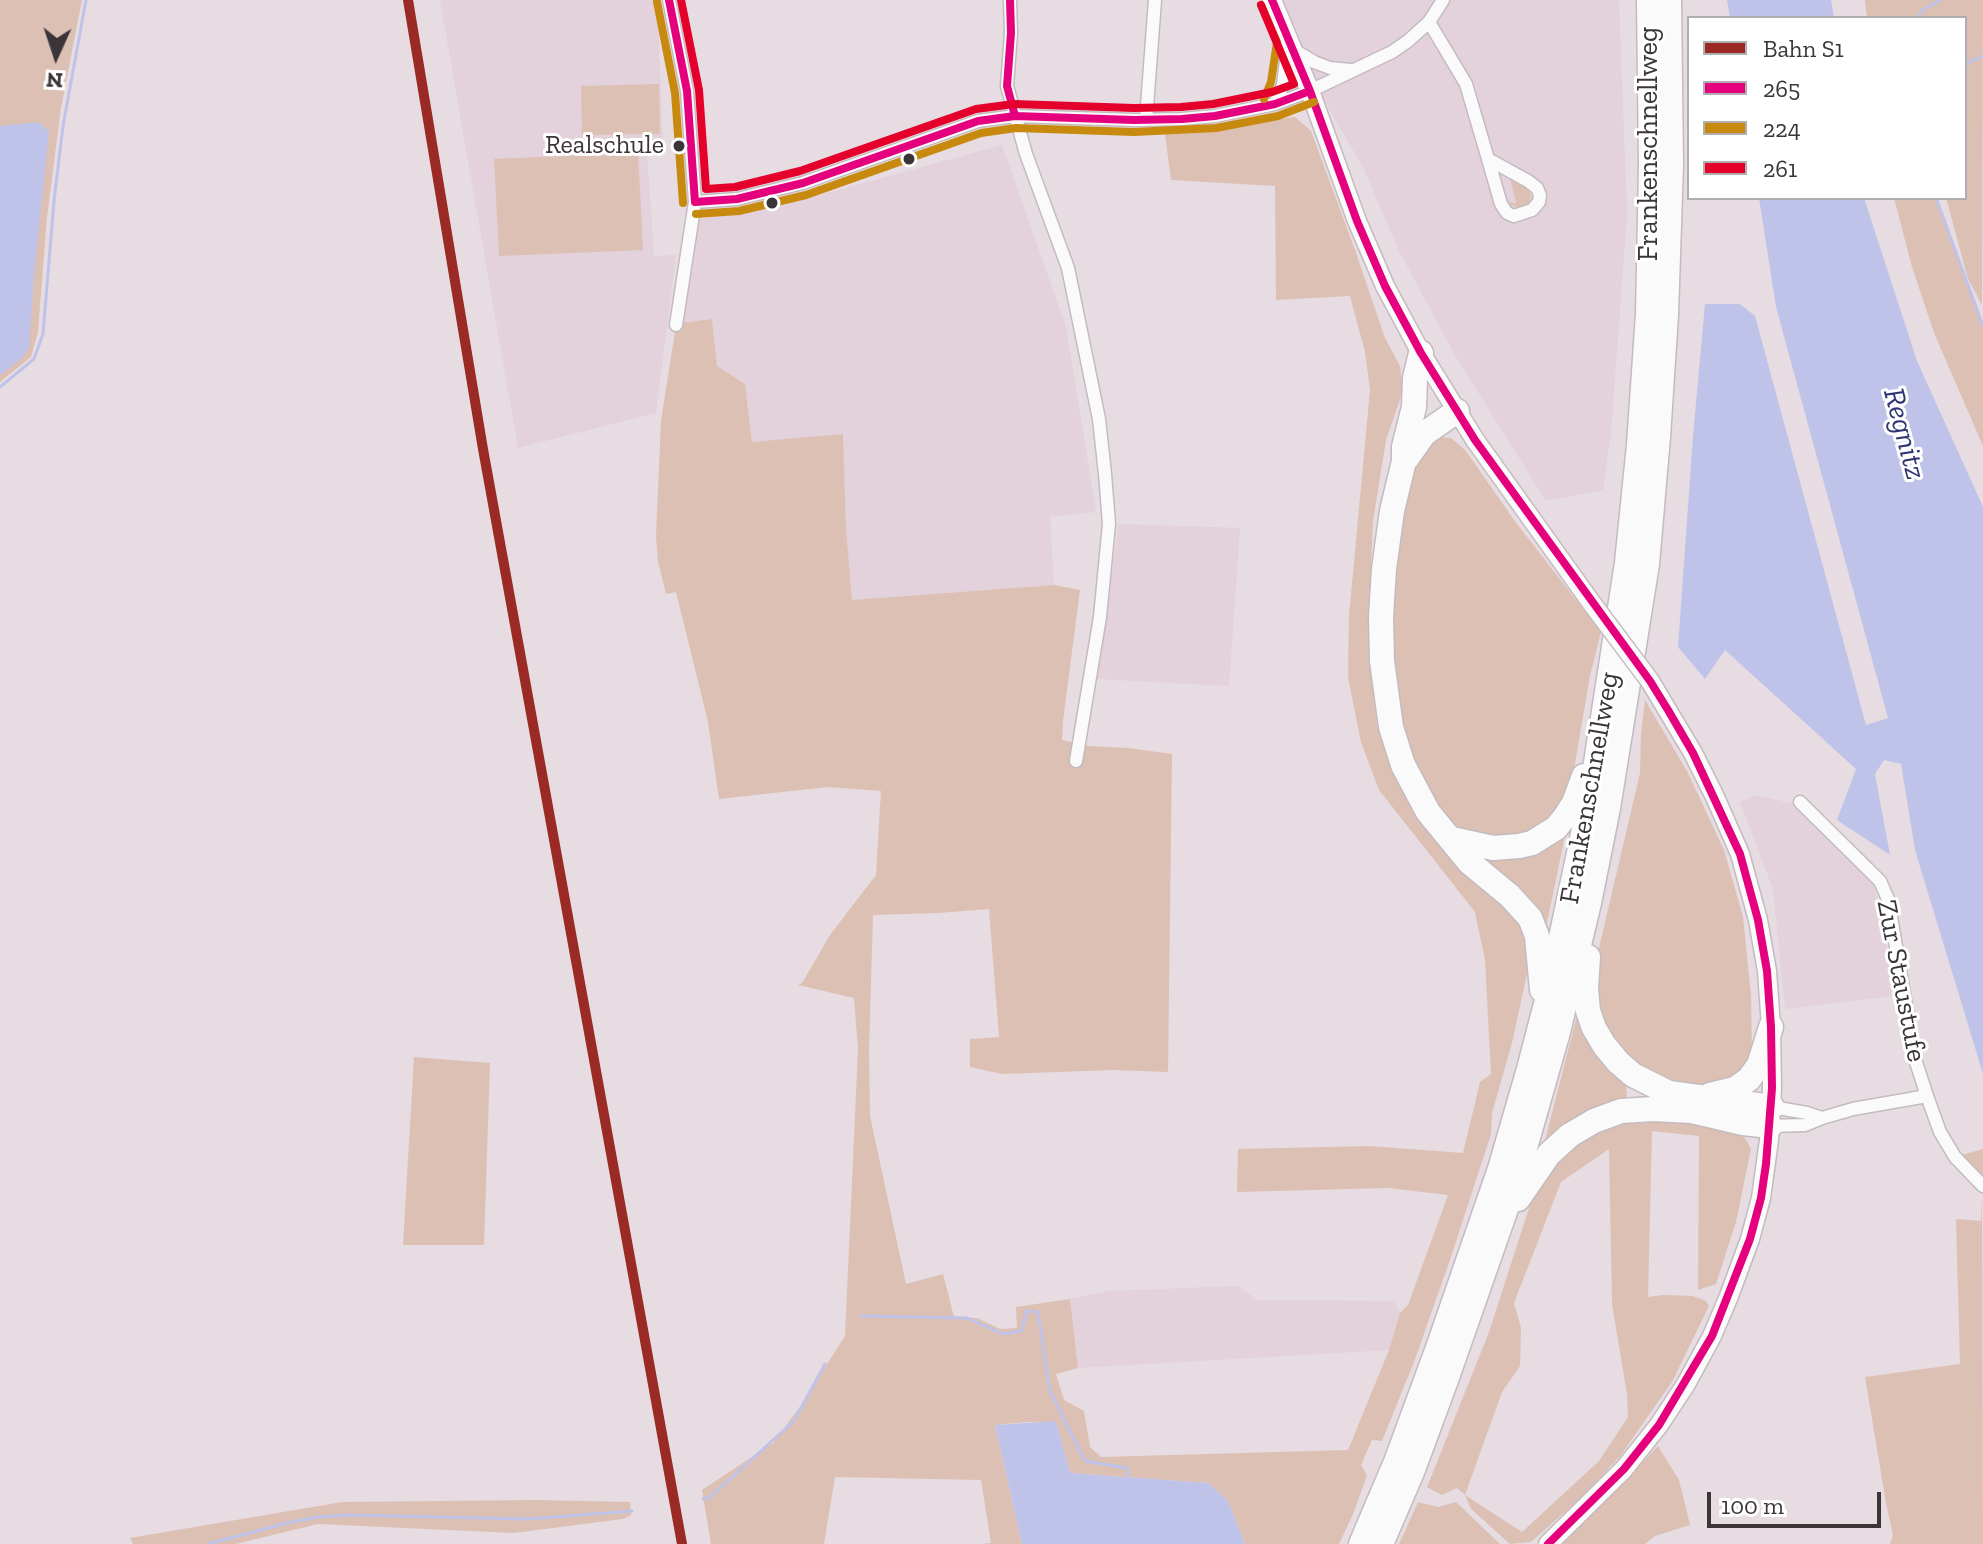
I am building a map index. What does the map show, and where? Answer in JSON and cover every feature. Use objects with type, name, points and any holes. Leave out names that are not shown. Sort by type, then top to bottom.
[{"type":"highway","name":"Frankenschnellweg","points":[[1361,1544],[1396,1462],[1500,1169],[1540,1029],[1569,907],[1598,754],[1627,563],[1648,314],[1649,0]]},
{"type":"highway","name":"Frankenschnellweg","points":[[1381,1544],[1432,1419],[1515,1183],[1558,1032],[1589,903],[1621,731],[1647,564],[1666,315],[1671,164],[1669,0]]},
{"type":"highway","points":[[1421,353],[1384,569],[1381,636],[1384,687],[1391,727],[1403,765],[1428,812],[1469,862],[1510,896],[1530,918],[1540,957],[1540,1029]]},
{"type":"highway","points":[[1411,424],[1429,407],[1441,406],[1457,411]]},
{"type":"highway","points":[[1404,461],[1424,434],[1457,411]]},
{"type":"highway","points":[[1452,839],[1505,848],[1532,843],[1545,836],[1565,817],[1574,803],[1585,772],[1598,754]]},
{"type":"highway","points":[[1589,903],[1588,1011],[1594,1028],[1618,1062],[1633,1075],[1669,1093],[1771,1116]]},
{"type":"highway","points":[[1700,1098],[1735,1089],[1749,1079],[1759,1065],[1771,1027]]},
{"type":"highway","points":[[1499,1228],[1549,1154],[1570,1135],[1594,1121],[1621,1111],[1653,1109],[1692,1111],[1743,1123],[1771,1116]]},
{"type":"main road","points":[[1272,0],[1385,286],[1457,411],[1501,477],[1650,681],[1693,753],[1740,854],[1758,920],[1767,971],[1771,1027],[1771,1116],[1761,1198],[1750,1239],[1712,1336],[1659,1425],[1624,1469],[1548,1544]]},
{"type":"street","points":[[669,0],[687,91],[695,202],[676,325]]},
{"type":"street","points":[[1010,0],[1007,86],[1026,154],[1068,268],[1099,419],[1105,474],[1109,524],[1100,617],[1076,761]]},
{"type":"street","points":[[1146,120],[1155,0]]},
{"type":"street","points":[[695,202],[737,199],[803,183],[978,121],[1015,116],[1146,120],[1215,116],[1275,104],[1392,52],[1429,22],[1443,0]]},
{"type":"street","points":[[1429,22],[1466,84],[1501,204],[1507,213],[1514,216],[1532,210],[1539,202],[1537,188],[1488,159]]},
{"type":"street","points":[[1275,104],[1283,85],[1291,45],[1314,62],[1330,68],[1354,70]]},
{"type":"street","name":"Zur Staustufe","points":[[1800,802],[1880,881],[1888,899],[1915,1059],[1927,1096],[1940,1132],[1955,1157],[1983,1186]]},
{"type":"street","name":"Zur Staustufe","points":[[1771,1116],[1805,1125],[1853,1109],[1927,1096]]},
{"type":"street","name":"Zur Staustufe","points":[[1771,1116],[1807,1113],[1822,1118]]},
{"type":"shaded area","points":[[0,0],[82,0],[61,108],[47,217],[38,332],[31,357],[0,382]]},
{"type":"shaded area","points":[[440,0],[657,0],[663,139],[646,140],[654,256],[676,255],[656,413],[518,448]]},
{"type":"shaded area","points":[[1277,0],[1619,0],[1627,215],[1611,432],[1603,490],[1546,501],[1456,357],[1399,251],[1363,167],[1310,77]]},
{"type":"shaded area","points":[[1865,0],[1983,0],[1982,305],[1968,279],[1947,200],[1967,200],[1967,16],[1867,16]]},
{"type":"shaded area","points":[[659,84],[660,134],[582,135],[581,86]]},
{"type":"shaded area","points":[[1295,117],[1311,131],[1385,338],[1400,366],[1403,391],[1386,440],[1373,521],[1368,640],[1377,726],[1402,790],[1442,848],[1512,909],[1527,937],[1530,960],[1512,1043],[1492,1113],[1491,1134],[1414,1362],[1382,1441],[1372,1440],[1361,1465],[1367,1475],[1354,1512],[1339,1544],[1245,1544],[1228,1501],[1208,1483],[1070,1473],[1056,1422],[1026,1422],[995,1425],[1022,1544],[981,1544],[991,1543],[981,1480],[835,1477],[824,1544],[711,1544],[702,1490],[773,1443],[845,1336],[858,1049],[854,998],[798,985],[830,935],[876,875],[881,791],[828,787],[719,799],[708,722],[676,592],[666,594],[658,562],[656,535],[661,421],[676,325],[680,323],[712,319],[717,366],[745,384],[752,442],[843,434],[852,600],[1054,585],[1080,590],[1062,740],[1089,746],[1172,754],[1168,1072],[1113,1070],[1002,1074],[970,1067],[970,1039],[999,1037],[989,909],[873,915],[870,1116],[906,1284],[943,1274],[954,1317],[977,1318],[1000,1329],[1017,1328],[1016,1307],[1070,1299],[1078,1368],[1056,1374],[1064,1400],[1084,1411],[1090,1447],[1101,1457],[1348,1450],[1389,1350],[1400,1313],[1408,1305],[1448,1195],[1388,1188],[1237,1192],[1238,1149],[1370,1146],[1463,1153],[1480,1082],[1491,1074],[1485,960],[1475,912],[1379,790],[1361,742],[1348,677],[1349,616],[1370,390],[1365,352],[1350,296],[1276,300],[1275,186],[1171,180],[1165,134]]},
{"type":"shaded area","points":[[1002,145],[1066,327],[1096,512],[1050,517],[1054,585],[852,600],[843,434],[752,443],[745,384],[717,366],[712,319],[680,323],[700,219],[831,192]]},
{"type":"shaded area","points":[[638,153],[643,250],[499,256],[494,159]]},
{"type":"shaded area","points":[[1501,171],[1529,189],[1531,198],[1528,205],[1520,208],[1511,205],[1508,201],[1516,202],[1510,178],[1501,175]]},
{"type":"shaded area","points":[[1895,200],[1937,200],[1983,326],[1983,446],[1934,333]]},
{"type":"shaded area","points":[[1436,437],[1451,438],[1466,451],[1514,520],[1601,632],[1590,676],[1569,798],[1541,831],[1501,840],[1463,830],[1435,805],[1423,784],[1402,731],[1392,664],[1392,575],[1413,466]]},
{"type":"shaded area","points":[[1119,524],[1240,528],[1229,686],[1096,679]]},
{"type":"shaded area","points":[[1645,700],[1688,773],[1724,850],[1743,917],[1751,995],[1752,1056],[1744,1074],[1723,1087],[1661,1083],[1605,1037],[1592,987],[1640,773]]},
{"type":"shaded area","points":[[1757,795],[1798,805],[1873,880],[1894,996],[1785,1009],[1773,889],[1740,802]]},
{"type":"shaded area","points":[[1565,836],[1544,937],[1470,848],[1544,845]]},
{"type":"shaded area","points":[[1579,1008],[1626,1079],[1627,1105],[1542,1152]]},
{"type":"shaded area","points":[[414,1057],[490,1063],[484,1245],[403,1245]]},
{"type":"shaded area","points":[[1633,1116],[1731,1127],[1745,1138],[1751,1149],[1736,1222],[1716,1284],[1698,1290],[1699,1136],[1652,1131],[1648,1297],[1693,1296],[1706,1301],[1709,1306],[1672,1382],[1621,1455],[1584,1495],[1531,1542],[1510,1544],[1471,1509],[1465,1495],[1457,1488],[1442,1495],[1427,1487],[1489,1332],[1539,1177],[1594,1127]],"holes":[[[1609,1149],[1612,1304],[1628,1417],[1599,1461],[1522,1532],[1465,1495],[1502,1392],[1520,1366],[1521,1328],[1514,1303],[1561,1182]]]},
{"type":"shaded area","points":[[1983,1149],[1983,1181],[1962,1155]]},
{"type":"shaded area","points":[[1982,1198],[1983,1544],[1890,1544],[1893,1535],[1865,1377],[1960,1364],[1956,1219],[1981,1221]]},
{"type":"shaded area","points":[[1237,1286],[1258,1300],[1394,1301],[1400,1313],[1389,1350],[1078,1368],[1070,1299],[1109,1291]]},
{"type":"shaded area","points":[[1658,1446],[1679,1480],[1690,1525],[1655,1536],[1645,1544],[1561,1544],[1600,1507]]},
{"type":"shaded area","points":[[342,1502],[630,1502],[631,1515],[623,1519],[514,1533],[318,1524],[236,1544],[133,1544],[130,1538]]},
{"type":"shaded area","points":[[1418,1502],[1438,1507],[1456,1502],[1500,1544],[1399,1544]]},
{"type":"water","points":[[1727,0],[1831,0],[1834,16],[1730,16]]},
{"type":"water","points":[[38,122],[49,131],[29,348],[21,359],[0,375],[0,126]]},
{"type":"water","name":"Regnitz","points":[[1759,200],[1865,200],[1917,361],[1983,507],[1983,1074],[1915,850],[1901,764],[1884,760],[1875,774],[1890,855],[1837,820],[1856,769],[1725,650],[1705,679],[1678,647],[1705,304],[1740,304],[1755,316],[1866,725],[1888,718],[1776,307]]},
{"type":"water","points":[[1056,1421],[1070,1473],[1208,1483],[1228,1501],[1245,1544],[1022,1544],[995,1425]]},
{"type":"waterway","points":[[0,387],[34,359],[43,334],[63,126],[86,0]]},
{"type":"waterway","points":[[1919,16],[1922,10],[1941,0]]},
{"type":"waterway","points":[[1967,63],[1983,56]]},
{"type":"waterway","points":[[1937,200],[1983,326]]},
{"type":"waterway","points":[[861,1316],[967,1318],[1003,1334],[1022,1331],[1026,1311],[1038,1312],[1050,1391],[1085,1461],[1127,1468],[1128,1477]]},
{"type":"waterway","points":[[703,1499],[709,1498],[794,1421],[825,1364]]},
{"type":"waterway","points":[[208,1544],[318,1517],[528,1519],[632,1511]]},
{"type":"rail line","name":"S1","points":[[408,0],[483,449],[682,1544]]},
{"type":"transit line","name":"265","points":[[669,0],[687,91],[695,202]]},
{"type":"transit line","name":"261","points":[[681,0],[699,90],[706,189],[735,187],[800,171],[976,109],[1014,104],[1181,107],[1272,92],[1294,84],[1261,5]]},
{"type":"transit line","name":"265","points":[[1010,0],[1007,86],[1015,116]]},
{"type":"transit line","name":"265","points":[[1272,0],[1385,286],[1421,353],[1475,440],[1668,710],[1693,753],[1740,854],[1758,920],[1767,971],[1772,1088],[1766,1164],[1750,1239],[1712,1336],[1659,1425],[1624,1469],[1548,1544]]},
{"type":"transit line","name":"224","points":[[657,2],[675,93],[683,203]]},
{"type":"transit line","name":"224","points":[[1261,5],[1277,42],[1271,82],[1264,99]]},
{"type":"transit line","name":"265","points":[[695,202],[737,199],[803,183],[978,121],[1015,116],[1182,119],[1275,104],[1310,91]]},
{"type":"transit line","name":"224","points":[[696,214],[739,211],[806,195],[981,133],[1016,128],[1134,132],[1216,128],[1278,116],[1314,102]]},
{"type":"place","name":"Realschule","points":[[679,146]]}]
